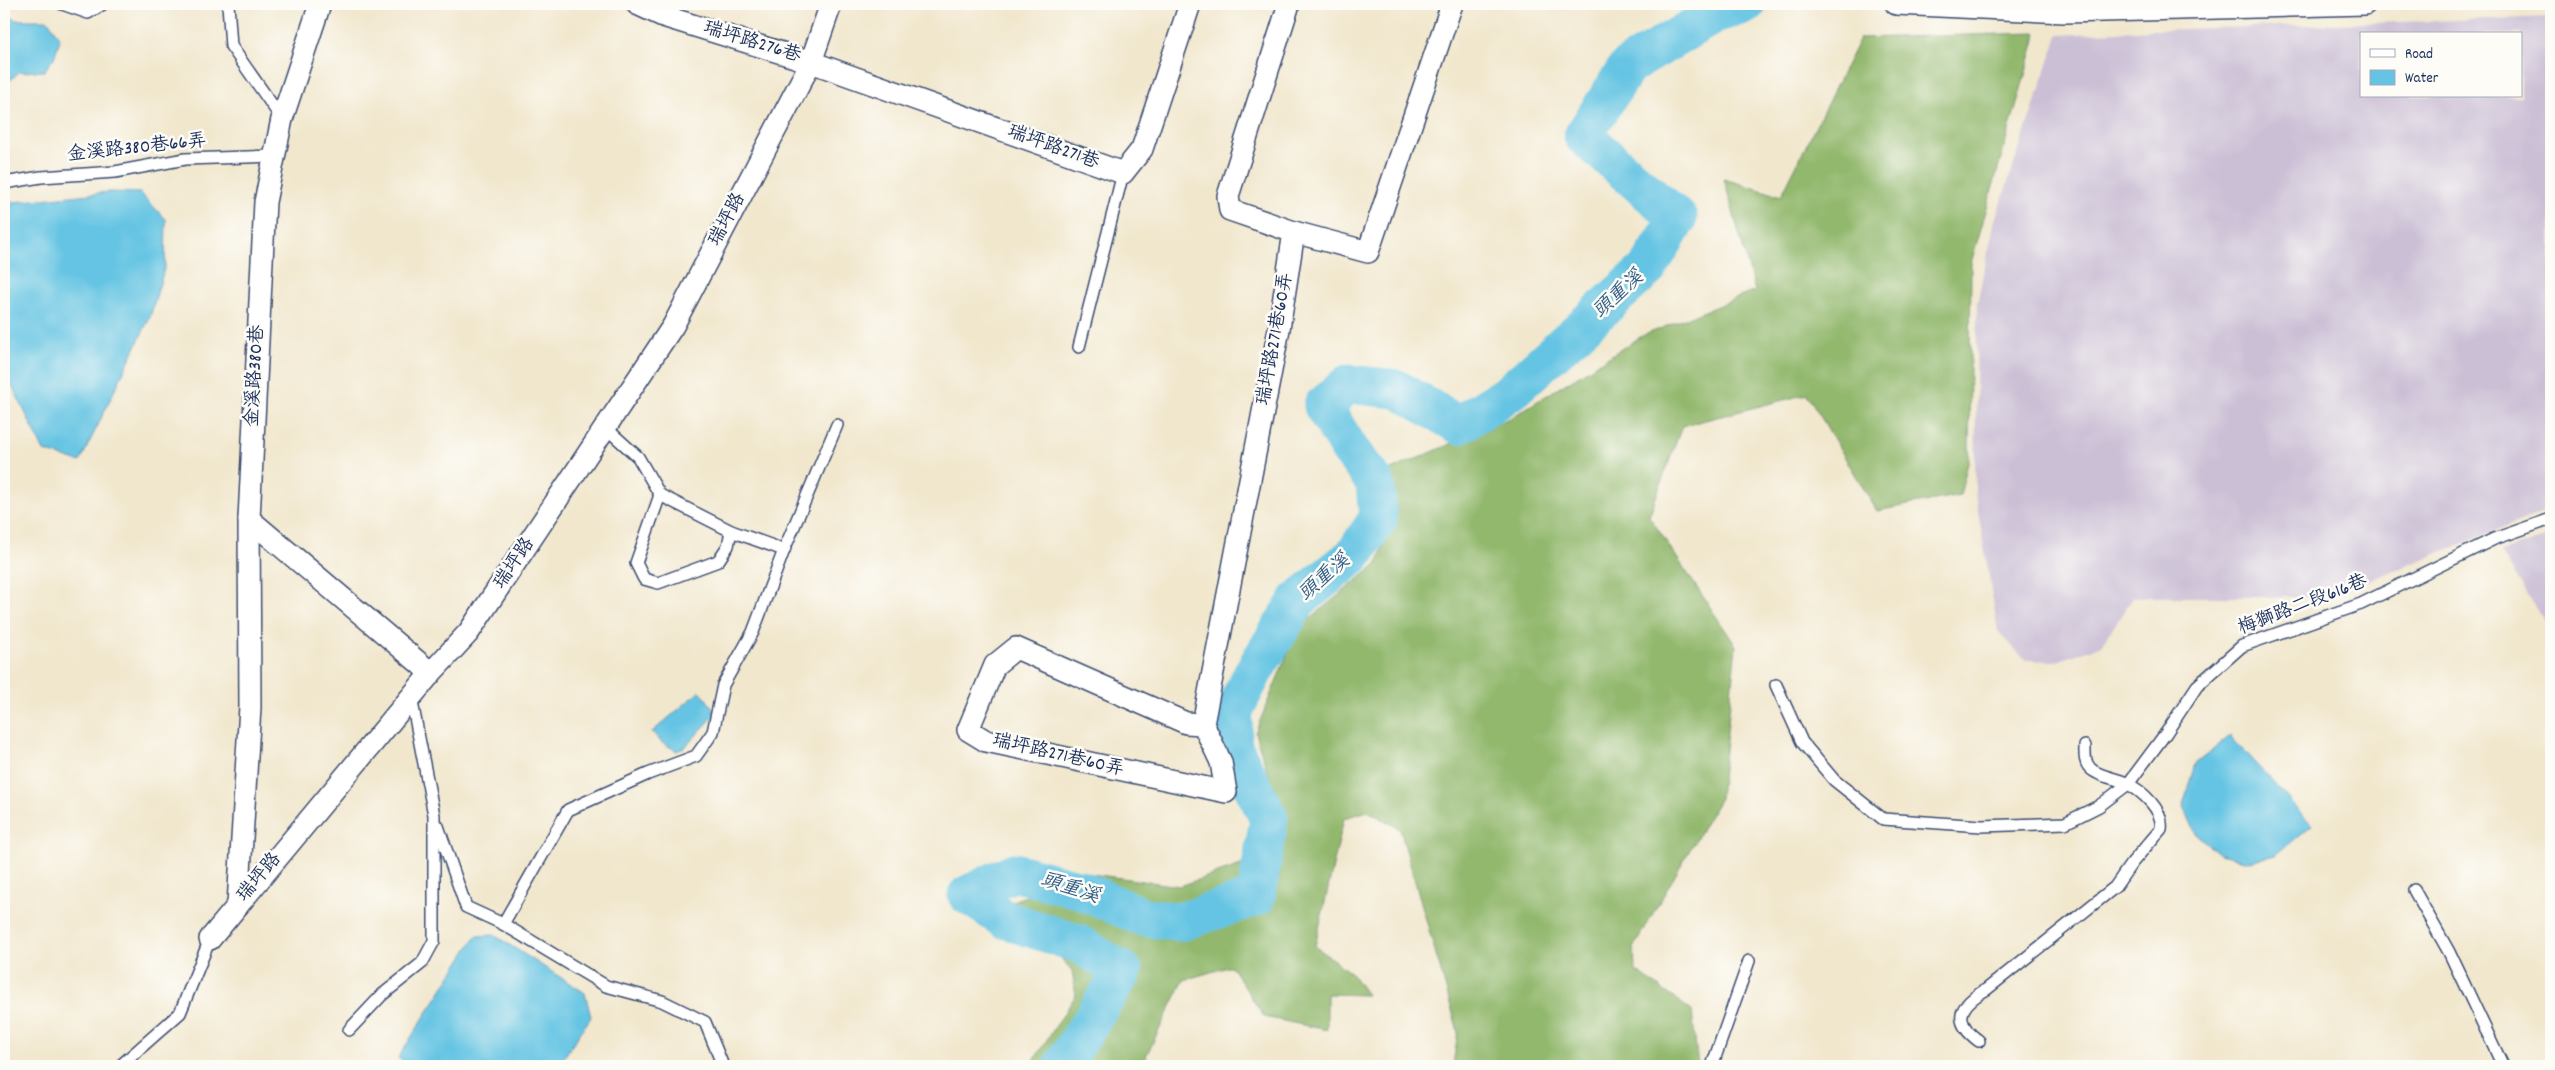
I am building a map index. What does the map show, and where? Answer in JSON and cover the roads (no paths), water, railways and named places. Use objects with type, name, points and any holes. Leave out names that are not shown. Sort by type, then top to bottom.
[{"type":"street","name":"金溪路380巷","points":[[238,905],[250,707],[249,519],[265,202],[282,119],[320,4]]},
{"type":"street","name":"瑞坪路276巷","points":[[638,4],[663,16],[811,62]]},
{"type":"street","name":"瑞坪路","points":[[210,939],[431,673],[469,632],[606,428],[673,326],[811,62],[831,4]]},
{"type":"street","name":"瑞坪路271巷","points":[[811,62],[1123,173],[1142,149],[1190,4]]},
{"type":"street","points":[[1289,4],[1228,196],[1230,210],[1294,232],[1368,252],[1452,4]]},
{"type":"street","points":[[1896,4],[2065,12],[2365,4]]},
{"type":"street","name":"瑞坪路271巷60弄","points":[[1203,724],[1186,723],[1016,648],[995,665],[968,730],[986,740],[1226,792],[1222,762],[1203,724],[1279,329],[1294,232]]},
{"type":"street","points":[[249,519],[431,673]]},
{"type":"lane","points":[[62,4],[88,13],[103,4]]},
{"type":"lane","points":[[228,4],[231,46],[282,119]]},
{"type":"lane","name":"金溪路380巷66弄","points":[[4,183],[42,177],[115,172],[185,159],[274,156]]},
{"type":"lane","points":[[1080,347],[1123,173]]},
{"type":"lane","points":[[503,924],[568,810],[648,774],[696,756],[713,732],[723,685],[753,632],[784,550],[837,425]]},
{"type":"lane","points":[[606,428],[638,457],[660,495],[731,531],[784,550]]},
{"type":"lane","points":[[660,495],[636,563],[644,579],[658,584],[718,561],[728,546],[731,531]]},
{"type":"lane","name":"梅獅路二段616巷","points":[[1776,685],[1802,742],[1834,780],[1883,819],[1981,826],[2065,823],[2099,806],[2128,784],[2166,733],[2197,686],[2242,646],[2361,604],[2494,538],[2551,519]]},
{"type":"lane","points":[[411,697],[434,815],[466,907],[503,924],[606,986],[662,1001],[705,1022],[723,1066]]},
{"type":"lane","points":[[1980,1041],[1968,1032],[1962,1021],[1963,1008],[1969,999],[1987,989],[2115,887],[2131,864],[2161,829],[2162,822],[2159,813],[2150,801],[2128,784],[2091,769],[2085,759],[2085,746]]},
{"type":"lane","points":[[349,1030],[382,995],[422,963],[431,951],[434,941],[434,815]]},
{"type":"lane","points":[[2414,890],[2449,952],[2503,1066]]},
{"type":"lane","name":"瑞坪路","points":[[120,1066],[180,1013],[210,939]]},
{"type":"lane","points":[[1712,1066],[1749,961]]},
{"type":"water","points":[[4,12],[16,20],[48,20],[60,39],[54,58],[44,71],[19,72],[4,86]]},
{"type":"water","points":[[109,192],[140,193],[166,219],[165,266],[150,317],[80,462],[44,451],[4,369],[4,203]]},
{"type":"water","points":[[700,691],[713,708],[714,716],[685,747],[677,751],[661,742],[652,732]]},
{"type":"water","points":[[2230,736],[2312,825],[2276,855],[2248,861],[2220,854],[2196,834],[2183,805],[2195,764]]},
{"type":"water","points":[[494,935],[585,993],[591,1017],[558,1066],[410,1066],[398,1058],[476,936]]},
{"type":"waterway","name":"頭重溪","points":[[1062,1066],[1123,971],[1079,944],[1004,919],[967,895],[1014,872],[1081,890],[1143,917],[1180,922],[1256,897],[1269,819],[1232,745],[1234,710],[1254,671],[1298,600],[1353,556],[1378,519],[1375,482],[1350,450],[1323,406],[1348,384],[1397,389],[1459,425],[1510,392],[1648,268],[1678,218],[1583,136],[1628,66],[1717,13],[1747,4]]}]
